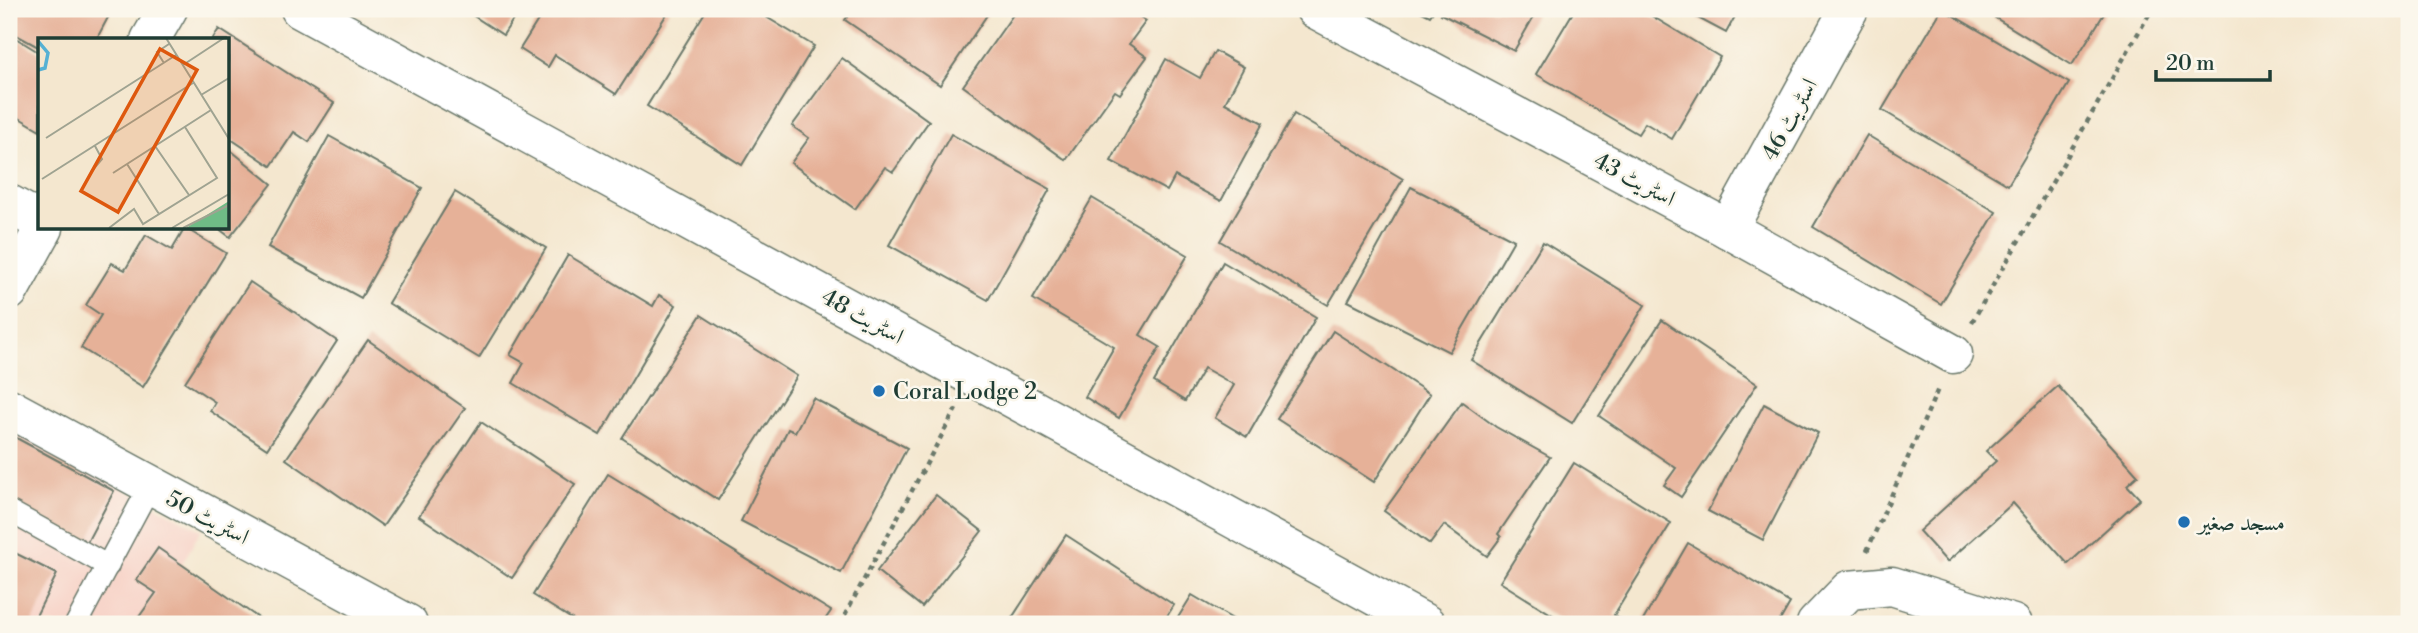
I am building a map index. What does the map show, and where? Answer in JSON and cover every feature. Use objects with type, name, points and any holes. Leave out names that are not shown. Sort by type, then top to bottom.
[{"type":"street","points":[[151,38],[168,9]]},
{"type":"street","name":"اسٹریٹ 48","points":[[300,9],[1426,624]]},
{"type":"street","name":"اسٹریٹ 43","points":[[1315,9],[1728,229],[1953,354]]},
{"type":"street","name":"اسٹریٹ 46","points":[[1728,229],[1849,9]]},
{"type":"street","points":[[9,204],[38,220]]},
{"type":"street","points":[[9,290],[43,229]]},
{"type":"street","name":"اسٹریٹ 50","points":[[9,408],[408,624]]},
{"type":"street","points":[[1816,624],[1849,590],[1892,586],[2013,624]]},
{"type":"lane","points":[[76,624],[150,486]]},
{"type":"lane","points":[[9,510],[108,566]]},
{"type":"path","points":[[1849,590],[1953,354],[2152,9]]},
{"type":"path","points":[[840,624],[974,377]]},
{"type":"shaded area","points":[[9,429],[201,530],[148,624],[9,624]]},
{"type":"building","points":[[9,9],[112,10],[97,38],[38,38],[38,47],[9,31]]},
{"type":"building","points":[[463,9],[520,9],[503,35]]},
{"type":"building","points":[[545,9],[670,9],[616,94],[555,55],[548,67],[520,49]]},
{"type":"building","points":[[707,9],[753,9],[814,46],[742,165],[647,106]]},
{"type":"building","points":[[853,9],[991,9],[940,85],[845,20]]},
{"type":"building","points":[[1017,9],[1129,9],[1146,21],[1129,44],[1147,57],[1120,94],[1115,91],[1066,160],[963,86]]},
{"type":"building","points":[[1416,9],[1435,9],[1430,16]]},
{"type":"building","points":[[1444,9],[1538,9],[1514,51],[1441,14]]},
{"type":"building","points":[[1575,9],[1640,9],[1720,57],[1672,139],[1645,123],[1638,134],[1536,74]]},
{"type":"building","points":[[1681,9],[1739,9],[1726,33]]},
{"type":"building","points":[[1942,9],[2069,83],[2008,185],[1882,110]]},
{"type":"building","points":[[1981,9],[2107,9],[2072,65]]},
{"type":"building","points":[[219,29],[334,103],[309,142],[294,132],[271,166],[229,138],[229,38],[213,38]]},
{"type":"building","points":[[9,34],[38,52],[38,129],[9,112]]},
{"type":"building","points":[[1215,51],[1244,67],[1225,103],[1263,123],[1221,201],[1175,176],[1167,191],[1111,161],[1166,59],[1200,78]]},
{"type":"building","points":[[842,58],[929,121],[893,172],[885,167],[855,209],[791,163],[809,138],[792,126]]},
{"type":"building","points":[[1294,114],[1403,179],[1328,305],[1220,241]]},
{"type":"building","points":[[951,134],[1050,189],[988,300],[889,245]]},
{"type":"building","points":[[1867,135],[1996,212],[1941,304],[1813,227]]},
{"type":"building","points":[[329,136],[422,188],[361,298],[268,247]]},
{"type":"building","points":[[229,149],[272,184],[230,237],[219,229],[229,229]]},
{"type":"building","points":[[1411,187],[1514,240],[1449,352],[1348,301]]},
{"type":"building","points":[[455,192],[546,248],[479,358],[388,303]]},
{"type":"building","points":[[1092,198],[1188,255],[1140,335],[1160,347],[1119,418],[1085,397],[1114,347],[1033,299]]},
{"type":"building","points":[[187,229],[226,253],[143,387],[81,348],[101,315],[86,305],[112,263],[125,270],[146,235],[172,250]]},
{"type":"building","points":[[1543,242],[1645,305],[1572,423],[1471,360]]},
{"type":"building","points":[[568,255],[653,306],[659,295],[676,305],[600,435],[513,383],[524,363],[510,355]]},
{"type":"building","points":[[1223,262],[1316,317],[1247,437],[1215,418],[1234,385],[1204,368],[1185,401],[1154,382]]},
{"type":"building","points":[[250,282],[337,341],[267,449],[210,411],[215,402],[185,382]]},
{"type":"building","points":[[701,315],[797,376],[718,500],[622,438]]},
{"type":"building","points":[[1662,320],[1757,384],[1681,497],[1664,485],[1676,468],[1599,416]]},
{"type":"building","points":[[1333,331],[1430,394],[1374,482],[1277,419]]},
{"type":"building","points":[[368,340],[465,408],[383,526],[286,459]]},
{"type":"building","points":[[2058,386],[2138,475],[2127,485],[2140,499],[2068,564],[2013,503],[1947,562],[1919,531],[1996,461],[1986,451]]},
{"type":"building","points":[[813,398],[907,448],[841,573],[741,521],[788,429],[795,432]]},
{"type":"building","points":[[1462,402],[1496,427],[1550,457],[1498,534],[1501,537],[1487,556],[1444,525],[1430,544],[1384,511]]},
{"type":"building","points":[[1764,404],[1818,433],[1763,540],[1708,511]]},
{"type":"building","points":[[481,422],[575,484],[512,578],[419,516]]},
{"type":"building","points":[[9,434],[114,491],[85,546],[9,505]]},
{"type":"building","points":[[1574,463],[1671,523],[1614,615],[1628,624],[1567,624],[1500,582]]},
{"type":"building","points":[[608,474],[831,611],[822,624],[580,624],[533,595]]},
{"type":"building","points":[[936,495],[982,531],[922,607],[877,571]]},
{"type":"building","points":[[1066,535],[1174,605],[1162,624],[1008,624]]},
{"type":"building","points":[[1688,543],[1790,603],[1778,624],[1641,624]]},
{"type":"building","points":[[158,548],[267,624],[134,624],[156,593],[136,580]]},
{"type":"building","points":[[9,550],[57,574],[32,624],[24,624],[9,617]]},
{"type":"building","points":[[1192,595],[1241,624],[1174,624]]},
{"type":"place","name":"Coral Lodge 2","points":[[879,391]]},
{"type":"place","name":"مسجد صغیر","points":[[2184,522]]}]
